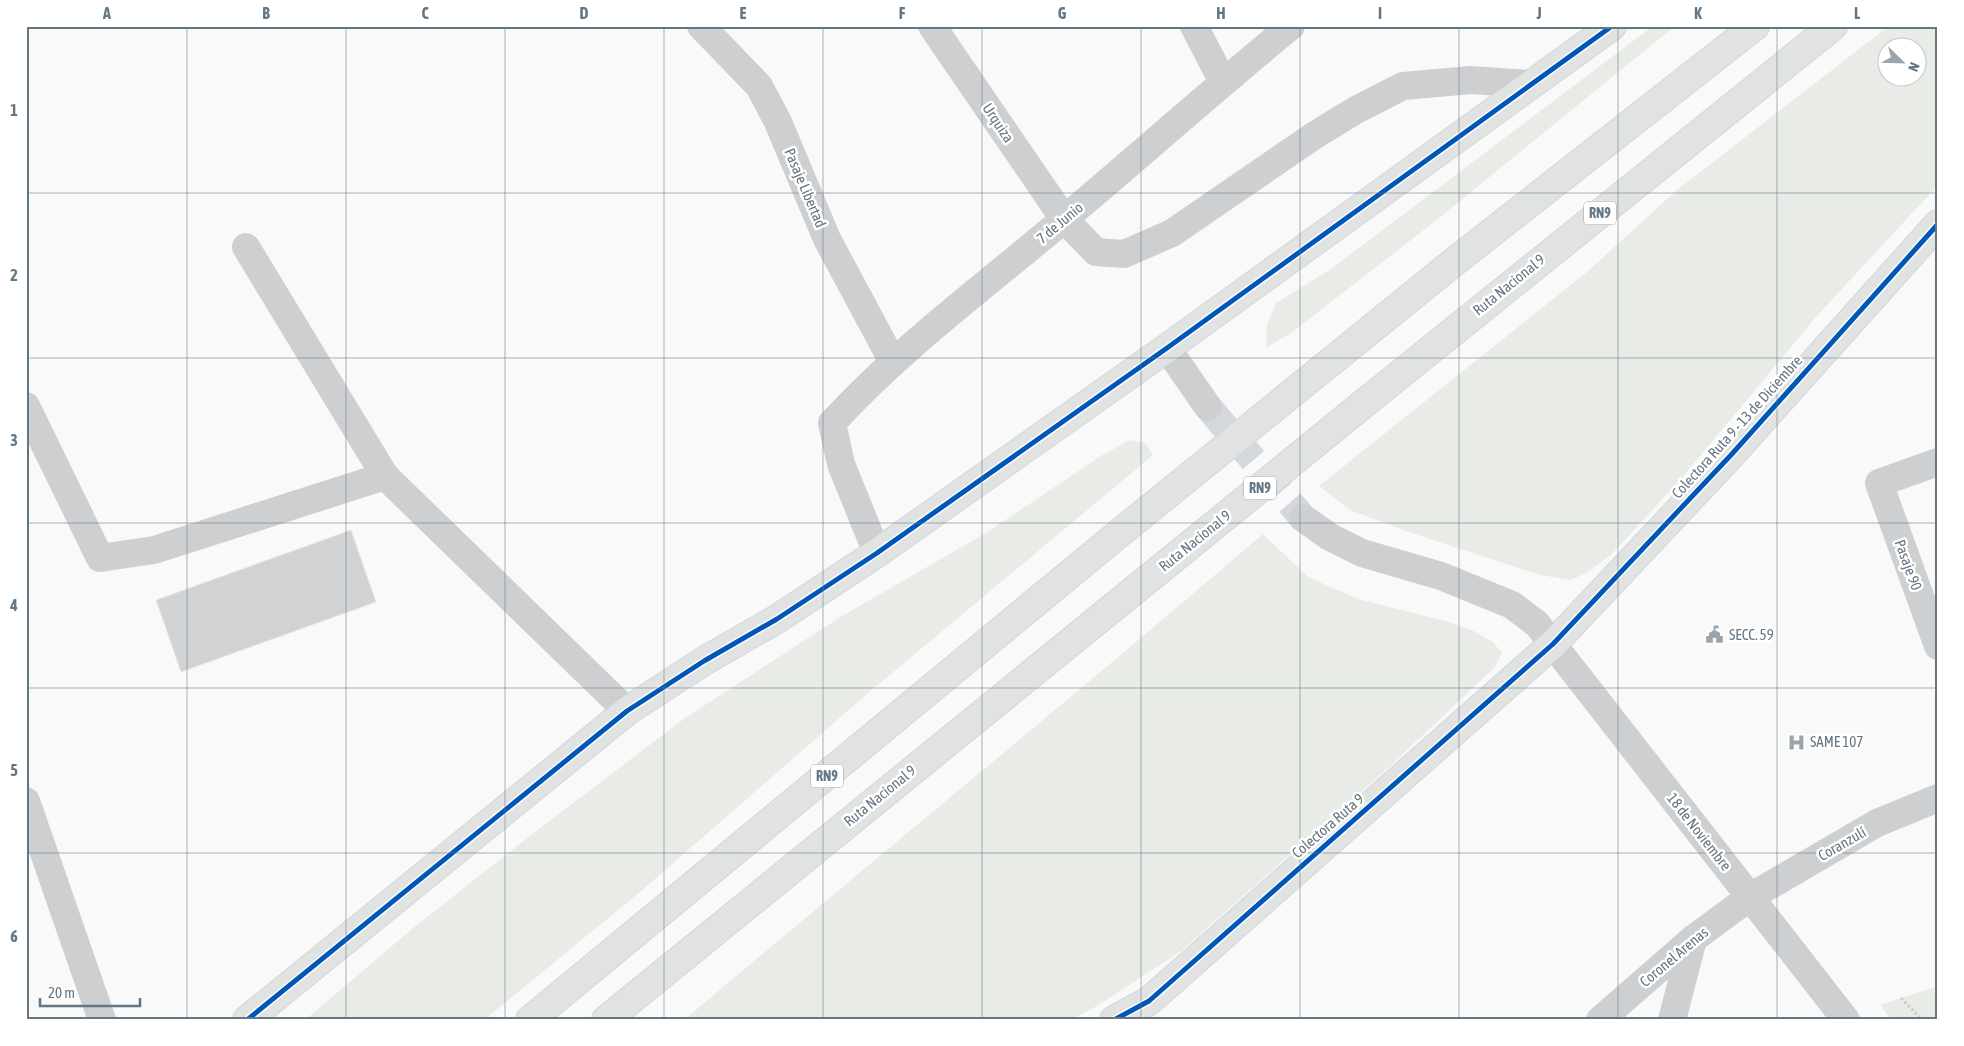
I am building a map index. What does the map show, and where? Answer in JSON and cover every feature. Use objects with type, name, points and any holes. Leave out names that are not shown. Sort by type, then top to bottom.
[{"type":"main road","points":[[247,1020],[627,711],[704,660],[777,619],[877,553],[1167,348],[1612,26]]},
{"type":"main road","name":"RN9","points":[[530,1020],[1122,531],[1454,262],[1755,26]]},
{"type":"main road","name":"Ruta Nacional 9","points":[[606,1020],[1367,401],[1833,26]]},
{"type":"main road","name":"Colectora Ruta 9 - 13 de Diciembre","points":[[1553,644],[1731,455],[1938,224]]},
{"type":"main road","name":"Colectora Ruta 9","points":[[1114,1020],[1149,1010],[1553,644]]},
{"type":"street","name":"Pasaje Libertad","points":[[701,26],[759,86],[778,122],[826,239],[893,362]]},
{"type":"street","name":"Urquiza","points":[[932,26],[1064,219],[1096,252],[1124,254],[1172,233],[1316,135],[1356,110],[1404,86],[1470,80],[1531,84]]},
{"type":"street","points":[[1194,26],[1223,82]]},
{"type":"street","name":"7 de Junio","points":[[877,553],[842,464],[832,423],[893,362],[1291,26]]},
{"type":"street","points":[[246,247],[385,476],[627,711]]},
{"type":"street","points":[[1167,348],[1208,407]]},
{"type":"street","points":[[26,406],[100,558],[154,550],[385,476]]},
{"type":"street","name":"Pasaje 90","points":[[1938,462],[1879,483],[1938,646]]},
{"type":"street","name":"18 de Noviembre","points":[[1304,518],[1330,537],[1362,552],[1441,576],[1512,604],[1537,624],[1846,1020]]},
{"type":"street","name":"Coranzulí","points":[[1750,897],[1877,824],[1938,798]]},
{"type":"street","points":[[26,801],[102,1020]]},
{"type":"street","name":"Coronel Arenas","points":[[1600,1020],[1693,939],[1750,897]]},
{"type":"street","points":[[1672,1020],[1693,939]]},
{"type":"path","points":[[1901,998],[1922,1020]]},
{"type":"shaded area","points":[[1653,26],[1675,26],[1434,222],[1291,333],[1266,348],[1267,324],[1276,303],[1331,269]]},
{"type":"shaded area","points":[[1889,26],[1938,26],[1938,185],[1816,317],[1680,480],[1611,555],[1586,573],[1571,580],[1540,575],[1409,532],[1350,510],[1319,486],[1587,272],[1677,190]]},
{"type":"shaded area","points":[[1130,440],[1145,443],[1153,455],[867,694],[640,892],[484,1020],[305,1020],[418,924],[685,718],[839,618],[989,531],[1101,456]]},
{"type":"shaded area","points":[[1263,534],[1308,577],[1358,599],[1449,622],[1474,631],[1493,642],[1502,653],[1495,667],[1387,769],[1181,951],[1097,1006],[1070,1020],[684,1020],[1119,656]]},
{"type":"shaded area","points":[[1938,986],[1938,1020],[1892,1020],[1880,1005]]},
{"type":"building","points":[[351,530],[376,602],[181,672],[156,600]]},
{"type":"tunnel","points":[[1208,407],[1303,518]]},
{"type":"cycle path","points":[[247,1020],[627,711],[704,661],[777,619],[877,553],[1167,348],[1612,26]]},
{"type":"cycle path","points":[[1114,1020],[1149,1001],[1553,644],[1731,455],[1938,224]]},
{"type":"place","name":"SECC. 59","points":[[1715,635]]},
{"type":"place","name":"SAME 107","points":[[1796,742]]}]
